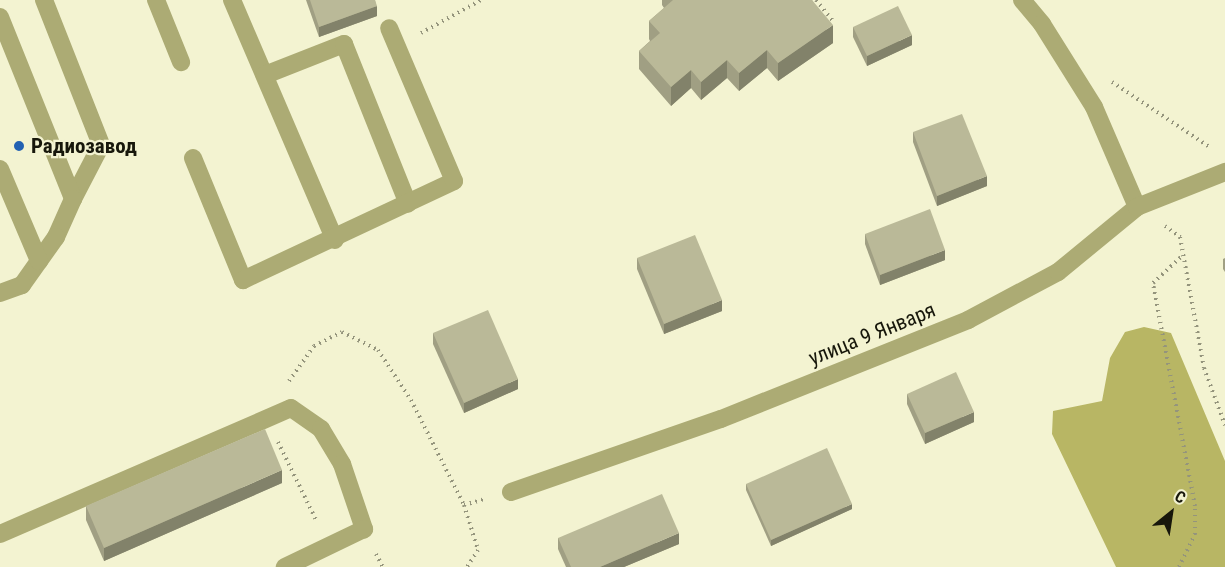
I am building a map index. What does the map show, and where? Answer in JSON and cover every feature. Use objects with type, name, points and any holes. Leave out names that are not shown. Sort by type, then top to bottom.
[{"type":"street","points":[[0,293],[22,285],[56,237],[72,198],[101,146],[44,0]]},
{"type":"street","points":[[156,0],[181,62]]},
{"type":"street","points":[[232,0],[335,240]]},
{"type":"street","points":[[1022,0],[1042,24],[1094,107],[1137,207]]},
{"type":"street","points":[[0,17],[72,198]]},
{"type":"street","points":[[193,158],[243,280],[335,240],[454,181],[389,28]]},
{"type":"street","points":[[265,75],[344,44],[408,204]]},
{"type":"street","points":[[0,169],[39,261]]},
{"type":"street","name":"улица 9 Января","points":[[511,492],[722,418],[968,320],[1058,272],[1137,207],[1225,172]]},
{"type":"street","points":[[0,534],[291,408],[321,429],[342,464],[364,529],[285,567]]},
{"type":"path","points":[[416,37],[481,0]]},
{"type":"path","points":[[816,0],[832,20]]},
{"type":"path","points":[[1102,75],[1215,151]]},
{"type":"path","points":[[1137,207],[1180,237],[1204,368],[1225,424]]},
{"type":"path","points":[[1179,567],[1195,534],[1195,507],[1153,283],[1183,255]]},
{"type":"path","points":[[291,408],[289,379],[314,346],[342,332],[378,350],[411,400],[464,505],[478,550],[467,567]]},
{"type":"path","points":[[266,418],[330,546]]},
{"type":"path","points":[[464,505],[511,492]]},
{"type":"shaded area","points":[[1144,327],[1171,333],[1225,461],[1225,567],[1116,567],[1052,434],[1053,411],[1102,401],[1110,358],[1125,332]]},
{"type":"building","points":[[310,0],[375,0],[377,6],[319,27]]},
{"type":"building","points":[[673,0],[812,0],[833,25],[778,63],[767,50],[739,73],[727,60],[701,82],[691,70],[671,87],[639,51],[660,33],[649,21]]},
{"type":"building","points":[[898,6],[912,35],[867,56],[853,27]]},
{"type":"building","points":[[962,114],[987,176],[937,196],[913,132]]},
{"type":"building","points":[[930,209],[945,250],[880,275],[865,234]]},
{"type":"building","points":[[695,235],[722,300],[664,324],[637,258]]},
{"type":"building","points":[[488,310],[518,379],[464,403],[433,333]]},
{"type":"building","points":[[956,372],[974,412],[925,433],[907,394]]},
{"type":"building","points":[[265,429],[282,470],[104,548],[86,506]]},
{"type":"building","points":[[827,448],[852,504],[771,540],[746,484]]},
{"type":"building","points":[[662,494],[679,533],[600,567],[571,567],[558,538]]},
{"type":"place","name":"Радиозавод","points":[[19,146]]}]
